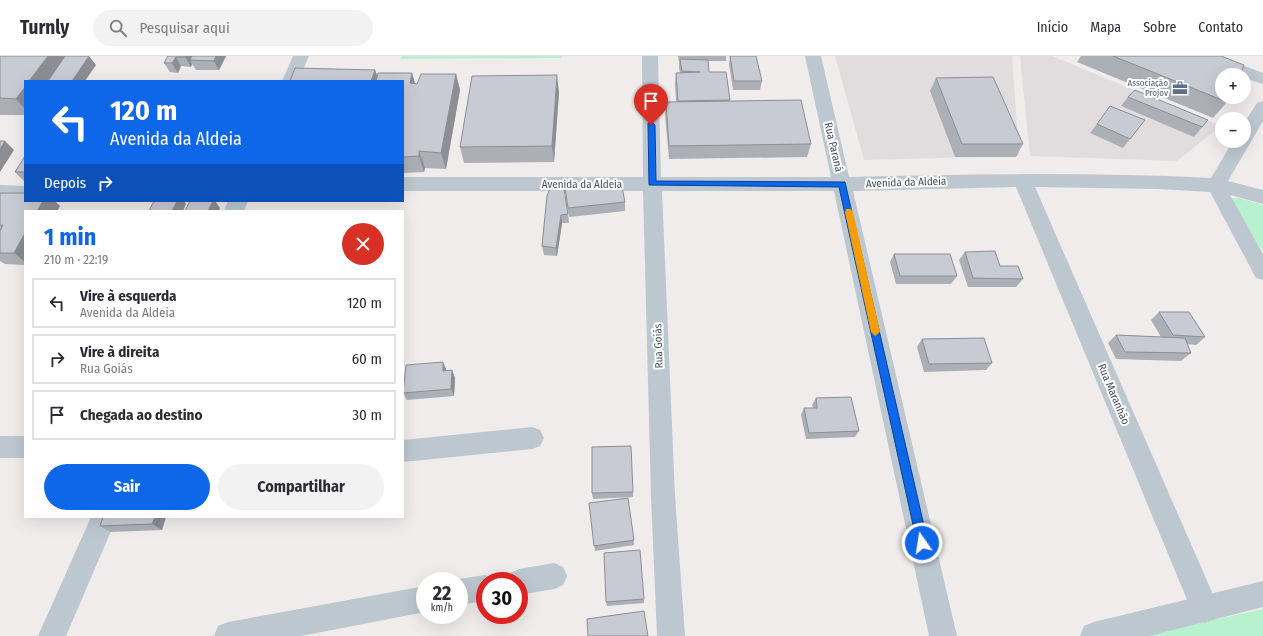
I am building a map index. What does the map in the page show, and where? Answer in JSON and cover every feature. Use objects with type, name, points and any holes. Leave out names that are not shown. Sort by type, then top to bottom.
[{"type":"street","points":[[290,80],[301,56]]},
{"type":"street","name":"Rua Goiás","points":[[650,56],[652,183],[663,496],[671,636]]},
{"type":"street","name":"Rua Paraná","points":[[813,56],[943,636]]},
{"type":"street","points":[[1203,56],[1263,79]]},
{"type":"street","points":[[1251,126],[1263,106]]},
{"type":"street","points":[[1238,148],[1216,185],[1233,220],[1263,272]]},
{"type":"street","name":"Avenida da Aldeia","points":[[404,184],[842,184],[1023,180],[1158,182],[1216,185],[1263,196]]},
{"type":"street","name":"Rua Maranhão","points":[[1023,180],[1205,609]]},
{"type":"street","points":[[0,192],[24,193]]},
{"type":"street","points":[[404,451],[532,438]]},
{"type":"street","points":[[0,447],[24,447]]},
{"type":"street","points":[[52,636],[104,518]]},
{"type":"street","points":[[528,580],[554,576]]},
{"type":"street","points":[[1094,636],[1263,594]]},
{"type":"street","points":[[228,636],[416,600]]},
{"type":"shaded area","points":[[835,56],[1012,56],[1019,156],[864,160]]},
{"type":"shaded area","points":[[1020,56],[1052,56],[1215,124],[1215,131],[1177,161],[1030,156]]},
{"type":"green space","points":[[401,56],[562,56],[562,58],[400,59]]},
{"type":"green space","points":[[1224,198],[1239,198],[1263,205],[1263,251]]},
{"type":"green space","points":[[1263,609],[1263,636],[1139,636]]},
{"type":"building","points":[[0,56],[48,56],[30,80],[24,80],[24,88],[16,99],[0,98]]},
{"type":"building","points":[[65,56],[89,56],[73,80],[49,80]]},
{"type":"building","points":[[168,56],[186,56],[176,57],[172,63],[164,63]]},
{"type":"building","points":[[192,56],[216,56],[214,61],[190,60]]},
{"type":"building","points":[[730,56],[756,56],[762,81],[734,81]]},
{"type":"building","points":[[1113,56],[1221,56],[1244,65],[1243,68],[1215,68],[1215,97]]},
{"type":"building","points":[[680,59],[708,60],[709,72],[726,72],[730,100],[678,101],[676,73],[700,72],[682,71]]},
{"type":"building","points":[[295,68],[375,70],[371,80],[290,80]]},
{"type":"building","points":[[378,73],[412,73],[410,83],[417,84],[421,74],[456,74],[441,153],[419,151],[419,156],[404,157],[404,80],[376,80]]},
{"type":"building","points":[[557,75],[552,146],[460,147],[472,76]]},
{"type":"building","points":[[993,77],[1023,144],[962,144],[936,78]]},
{"type":"building","points":[[1135,90],[1208,120],[1202,127],[1128,97]]},
{"type":"building","points":[[801,100],[811,144],[669,146],[666,102]]},
{"type":"building","points":[[1110,106],[1145,120],[1130,139],[1097,124]]},
{"type":"building","points":[[0,141],[5,141],[0,149]]},
{"type":"building","points":[[24,158],[24,172],[15,172]]},
{"type":"building","points":[[621,182],[625,202],[568,208],[565,188]]},
{"type":"building","points":[[550,188],[564,189],[568,214],[561,215],[556,248],[542,246],[547,196]]},
{"type":"building","points":[[0,193],[24,193],[24,202],[42,202],[38,210],[24,210],[24,235],[14,253],[0,253],[0,231],[3,225],[0,225]]},
{"type":"building","points":[[154,202],[176,202],[172,210],[150,210]]},
{"type":"building","points":[[190,202],[212,202],[208,210],[186,210]]},
{"type":"building","points":[[995,251],[1000,266],[1018,266],[1023,279],[973,278],[965,252]]},
{"type":"building","points":[[894,254],[950,254],[957,276],[900,276]]},
{"type":"building","points":[[1159,312],[1189,312],[1205,337],[1173,335]]},
{"type":"building","points":[[1116,335],[1185,338],[1191,353],[1125,352]]},
{"type":"building","points":[[984,338],[992,363],[929,364],[922,339]]},
{"type":"building","points":[[443,362],[443,371],[452,370],[451,389],[404,393],[406,365]]},
{"type":"building","points":[[851,397],[859,431],[809,433],[804,408],[817,408],[816,398]]},
{"type":"building","points":[[631,446],[633,492],[592,493],[592,447]]},
{"type":"building","points":[[628,498],[634,540],[594,546],[589,503]]},
{"type":"building","points":[[103,518],[155,518],[152,524],[100,526]]},
{"type":"building","points":[[640,550],[644,599],[606,602],[604,553]]},
{"type":"building","points":[[644,611],[648,636],[588,636],[587,619]]},
{"type":"slow traffic","points":[[849,212],[875,332]]},
{"type":"place","name":"Associação Projov","points":[[1180,88]]},
{"type":"route","points":[[651,125],[652,183],[842,184],[922,543]]}]
